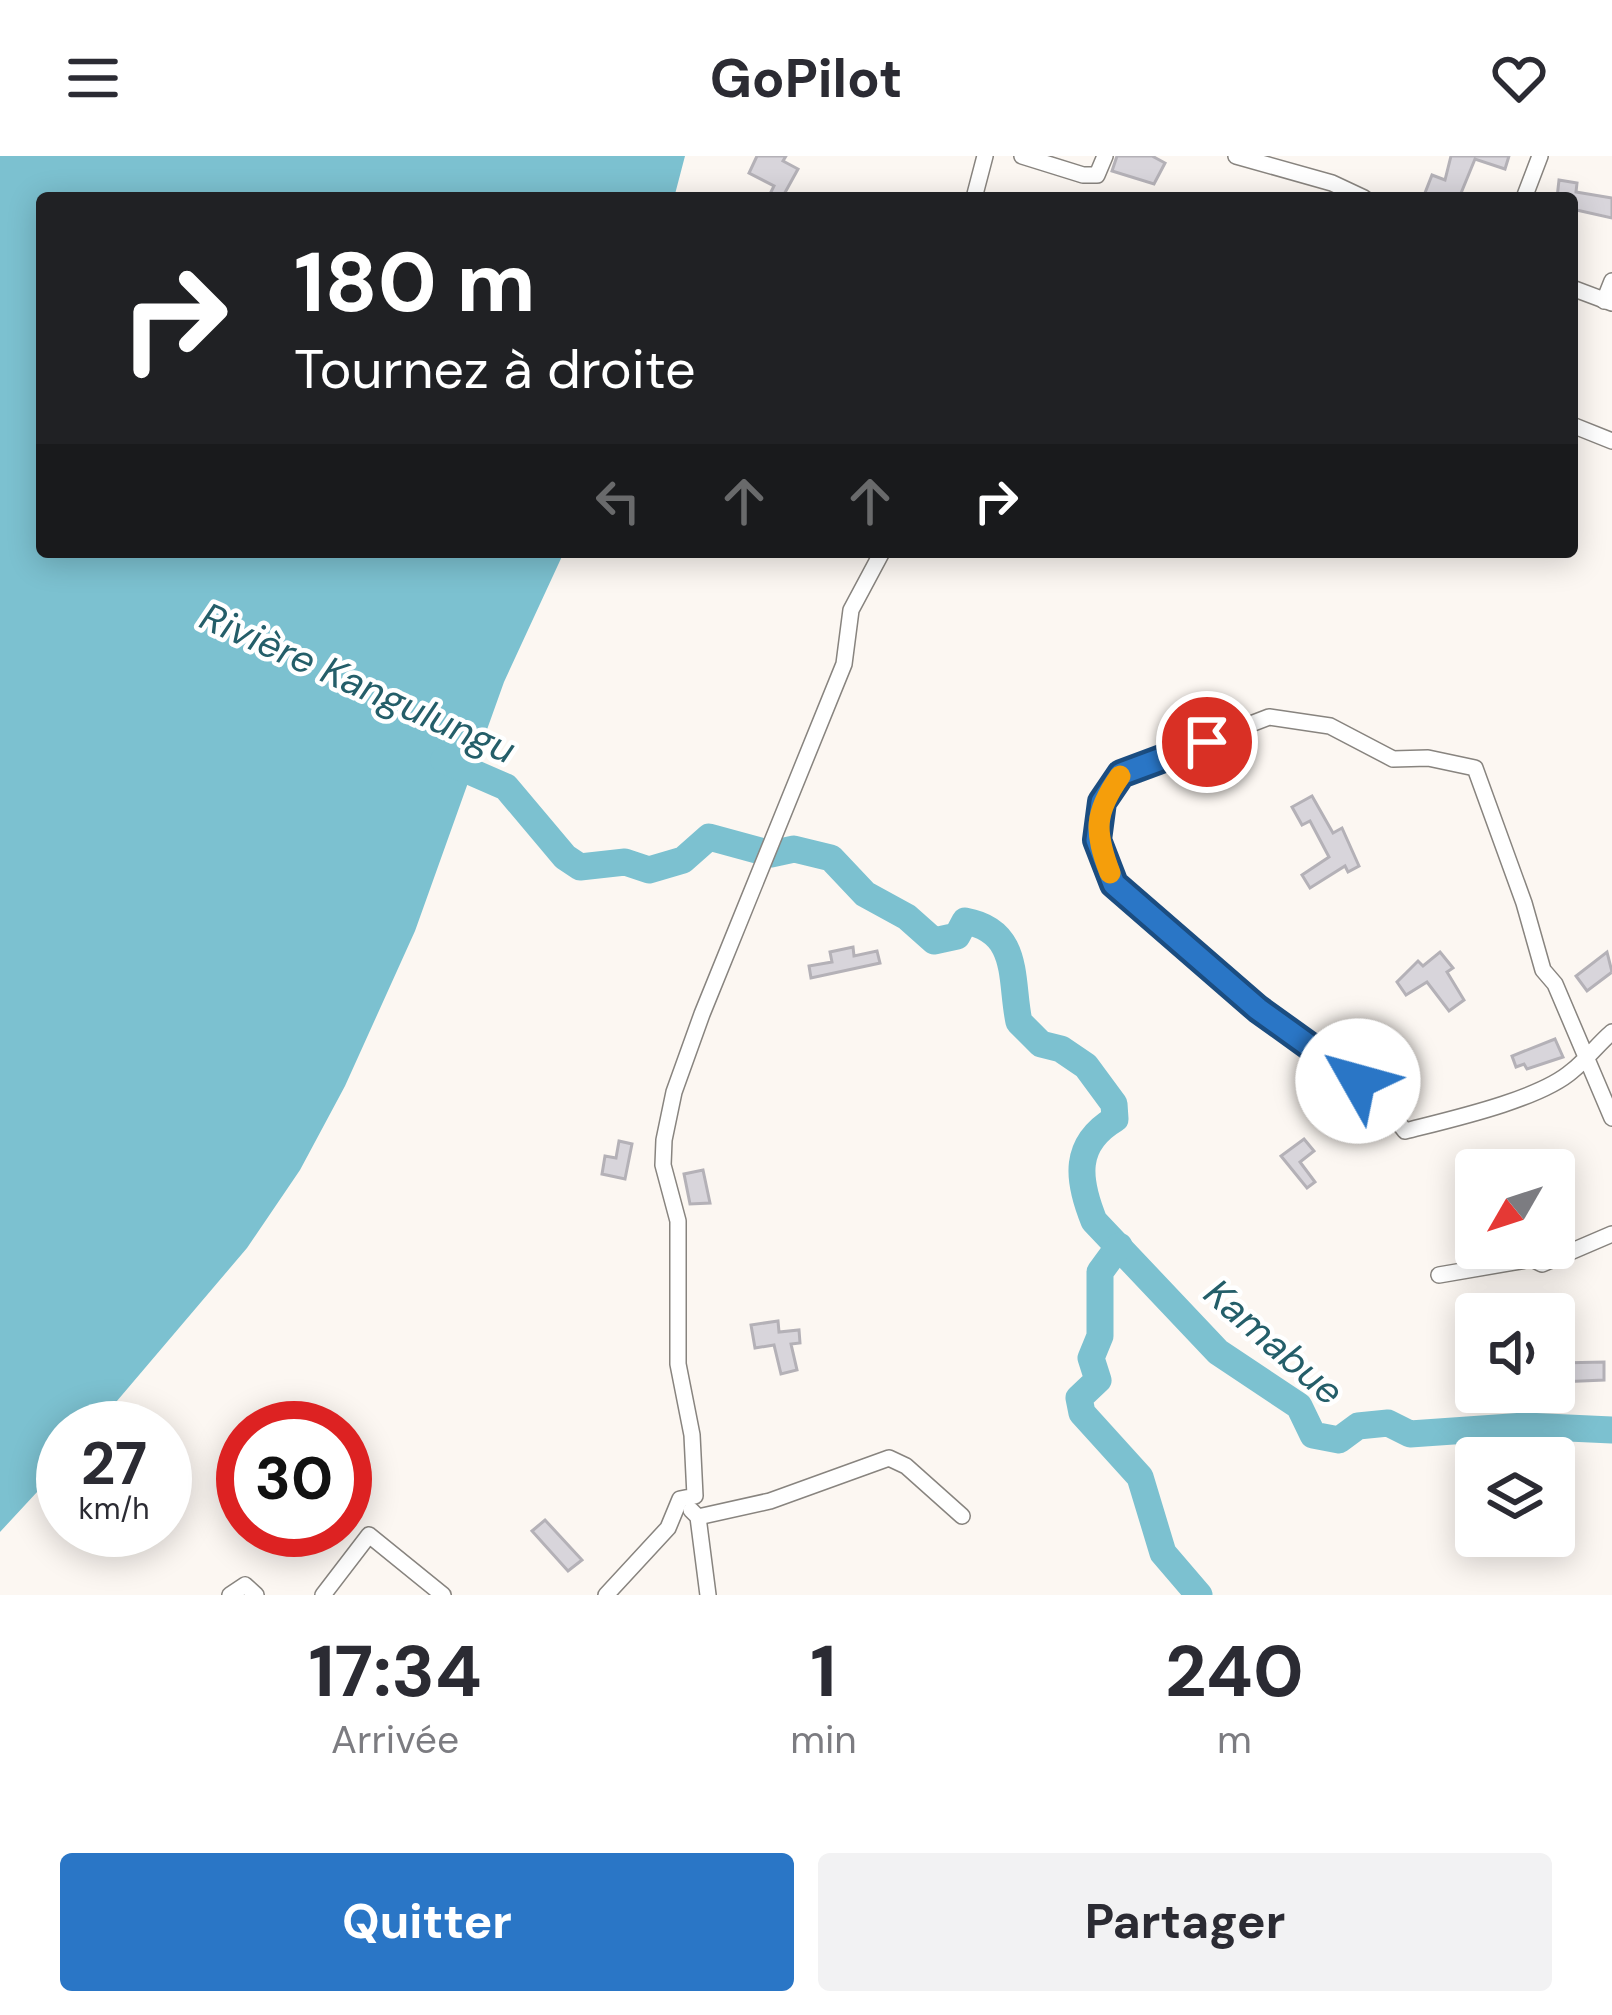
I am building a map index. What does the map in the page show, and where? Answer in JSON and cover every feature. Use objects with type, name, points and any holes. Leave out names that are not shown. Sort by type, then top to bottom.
[{"type":"street","points":[[976,192],[985,156]]},
{"type":"street","points":[[1022,156],[1096,175],[1105,156]]},
{"type":"street","points":[[1236,156],[1351,192]]},
{"type":"street","points":[[1527,192],[1540,156]]},
{"type":"street","points":[[1578,290],[1608,302],[1612,281]]},
{"type":"street","points":[[1578,427],[1612,441]]},
{"type":"street","points":[[680,1499],[695,1496],[696,1475],[678,1364],[678,1221],[663,1165],[674,1092],[844,664],[855,600],[879,558]]},
{"type":"street","points":[[1612,1032],[1583,1056],[1572,1072],[1501,1106],[1405,1131],[1377,1095],[1258,1009],[1114,884],[1097,840],[1102,802],[1121,774],[1269,718],[1330,726],[1393,759],[1428,758],[1480,771],[1543,970],[1555,985],[1583,1056],[1607,1093],[1612,1118]]},
{"type":"street","points":[[1438,1275],[1532,1259],[1542,1264],[1612,1234]]},
{"type":"street","points":[[698,1517],[770,1501],[889,1458],[907,1466],[962,1516]]},
{"type":"street","points":[[680,1499],[698,1517],[708,1595]]},
{"type":"street","points":[[606,1595],[668,1528],[680,1499]]},
{"type":"street","points":[[322,1595],[369,1535],[440,1594]]},
{"type":"street","points":[[230,1595],[245,1585],[256,1595]]},
{"type":"water","points":[[0,156],[685,156],[676,192],[36,192],[36,558],[561,558],[504,682],[415,931],[345,1086],[300,1170],[247,1248],[117,1401],[36,1401],[36,1493],[0,1532]]},
{"type":"building","points":[[757,156],[786,156],[783,161],[798,169],[785,192],[771,192],[774,186],[749,173]]},
{"type":"building","points":[[1117,156],[1152,156],[1165,163],[1154,184],[1112,171]]},
{"type":"building","points":[[1451,156],[1509,156],[1505,169],[1475,159],[1461,192],[1425,192],[1432,175],[1445,180]]},
{"type":"building","points":[[1559,180],[1577,183],[1576,192],[1558,192]]},
{"type":"building","points":[[1578,192],[1612,198],[1612,218],[1578,210]]},
{"type":"building","points":[[1312,796],[1333,833],[1342,828],[1359,866],[1348,872],[1345,866],[1310,888],[1302,875],[1329,857],[1310,821],[1302,825],[1292,807]]},
{"type":"building","points":[[853,947],[854,956],[877,951],[880,963],[811,978],[809,966],[832,962],[830,952]]},
{"type":"building","points":[[1440,952],[1453,968],[1447,972],[1464,1000],[1449,1011],[1427,982],[1406,995],[1397,982],[1418,961],[1423,966]]},
{"type":"building","points":[[1607,952],[1612,972],[1587,991],[1576,976]]},
{"type":"building","points":[[1555,1039],[1563,1057],[1527,1069],[1524,1064],[1516,1067],[1512,1056]]},
{"type":"building","points":[[1304,1139],[1314,1151],[1300,1162],[1315,1182],[1307,1188],[1281,1156]]},
{"type":"building","points":[[619,1141],[632,1144],[625,1179],[602,1174],[605,1156],[616,1158]]},
{"type":"building","points":[[703,1170],[710,1203],[690,1204],[684,1174]]},
{"type":"building","points":[[778,1321],[779,1332],[799,1330],[800,1343],[791,1344],[797,1370],[781,1374],[774,1345],[755,1348],[751,1325]]},
{"type":"building","points":[[1604,1362],[1604,1380],[1575,1381],[1575,1363]]},
{"type":"building","points":[[545,1520],[582,1560],[568,1571],[532,1531]]},
{"type":"waterway","name":"Rivière Kangulungu","points":[[444,760],[506,787],[565,857],[580,867],[625,862],[649,870],[683,860],[709,837],[771,854],[794,849],[831,858],[865,894],[907,917],[934,941],[957,936],[965,921],[996,935],[1010,960],[1019,1022],[1041,1044],[1061,1049],[1086,1066],[1114,1104],[1115,1119],[1092,1140],[1082,1164],[1084,1191],[1094,1221],[1218,1352],[1299,1406],[1313,1435],[1339,1440],[1358,1426],[1388,1423],[1410,1434],[1525,1426],[1612,1430]]},
{"type":"waterway","points":[[1119,1246],[1100,1272],[1100,1336],[1091,1358],[1098,1380],[1079,1398],[1082,1413],[1140,1477],[1163,1553],[1199,1595]]},
{"type":"slow traffic","points":[[1110,873],[1097,840],[1102,802],[1120,776]]},
{"type":"route","points":[[1207,742],[1121,774],[1102,802],[1097,840],[1114,884],[1258,1009],[1358,1081]]},
{"type":"water label","name":"Kamabue","points":[[1274,1342]]}]
